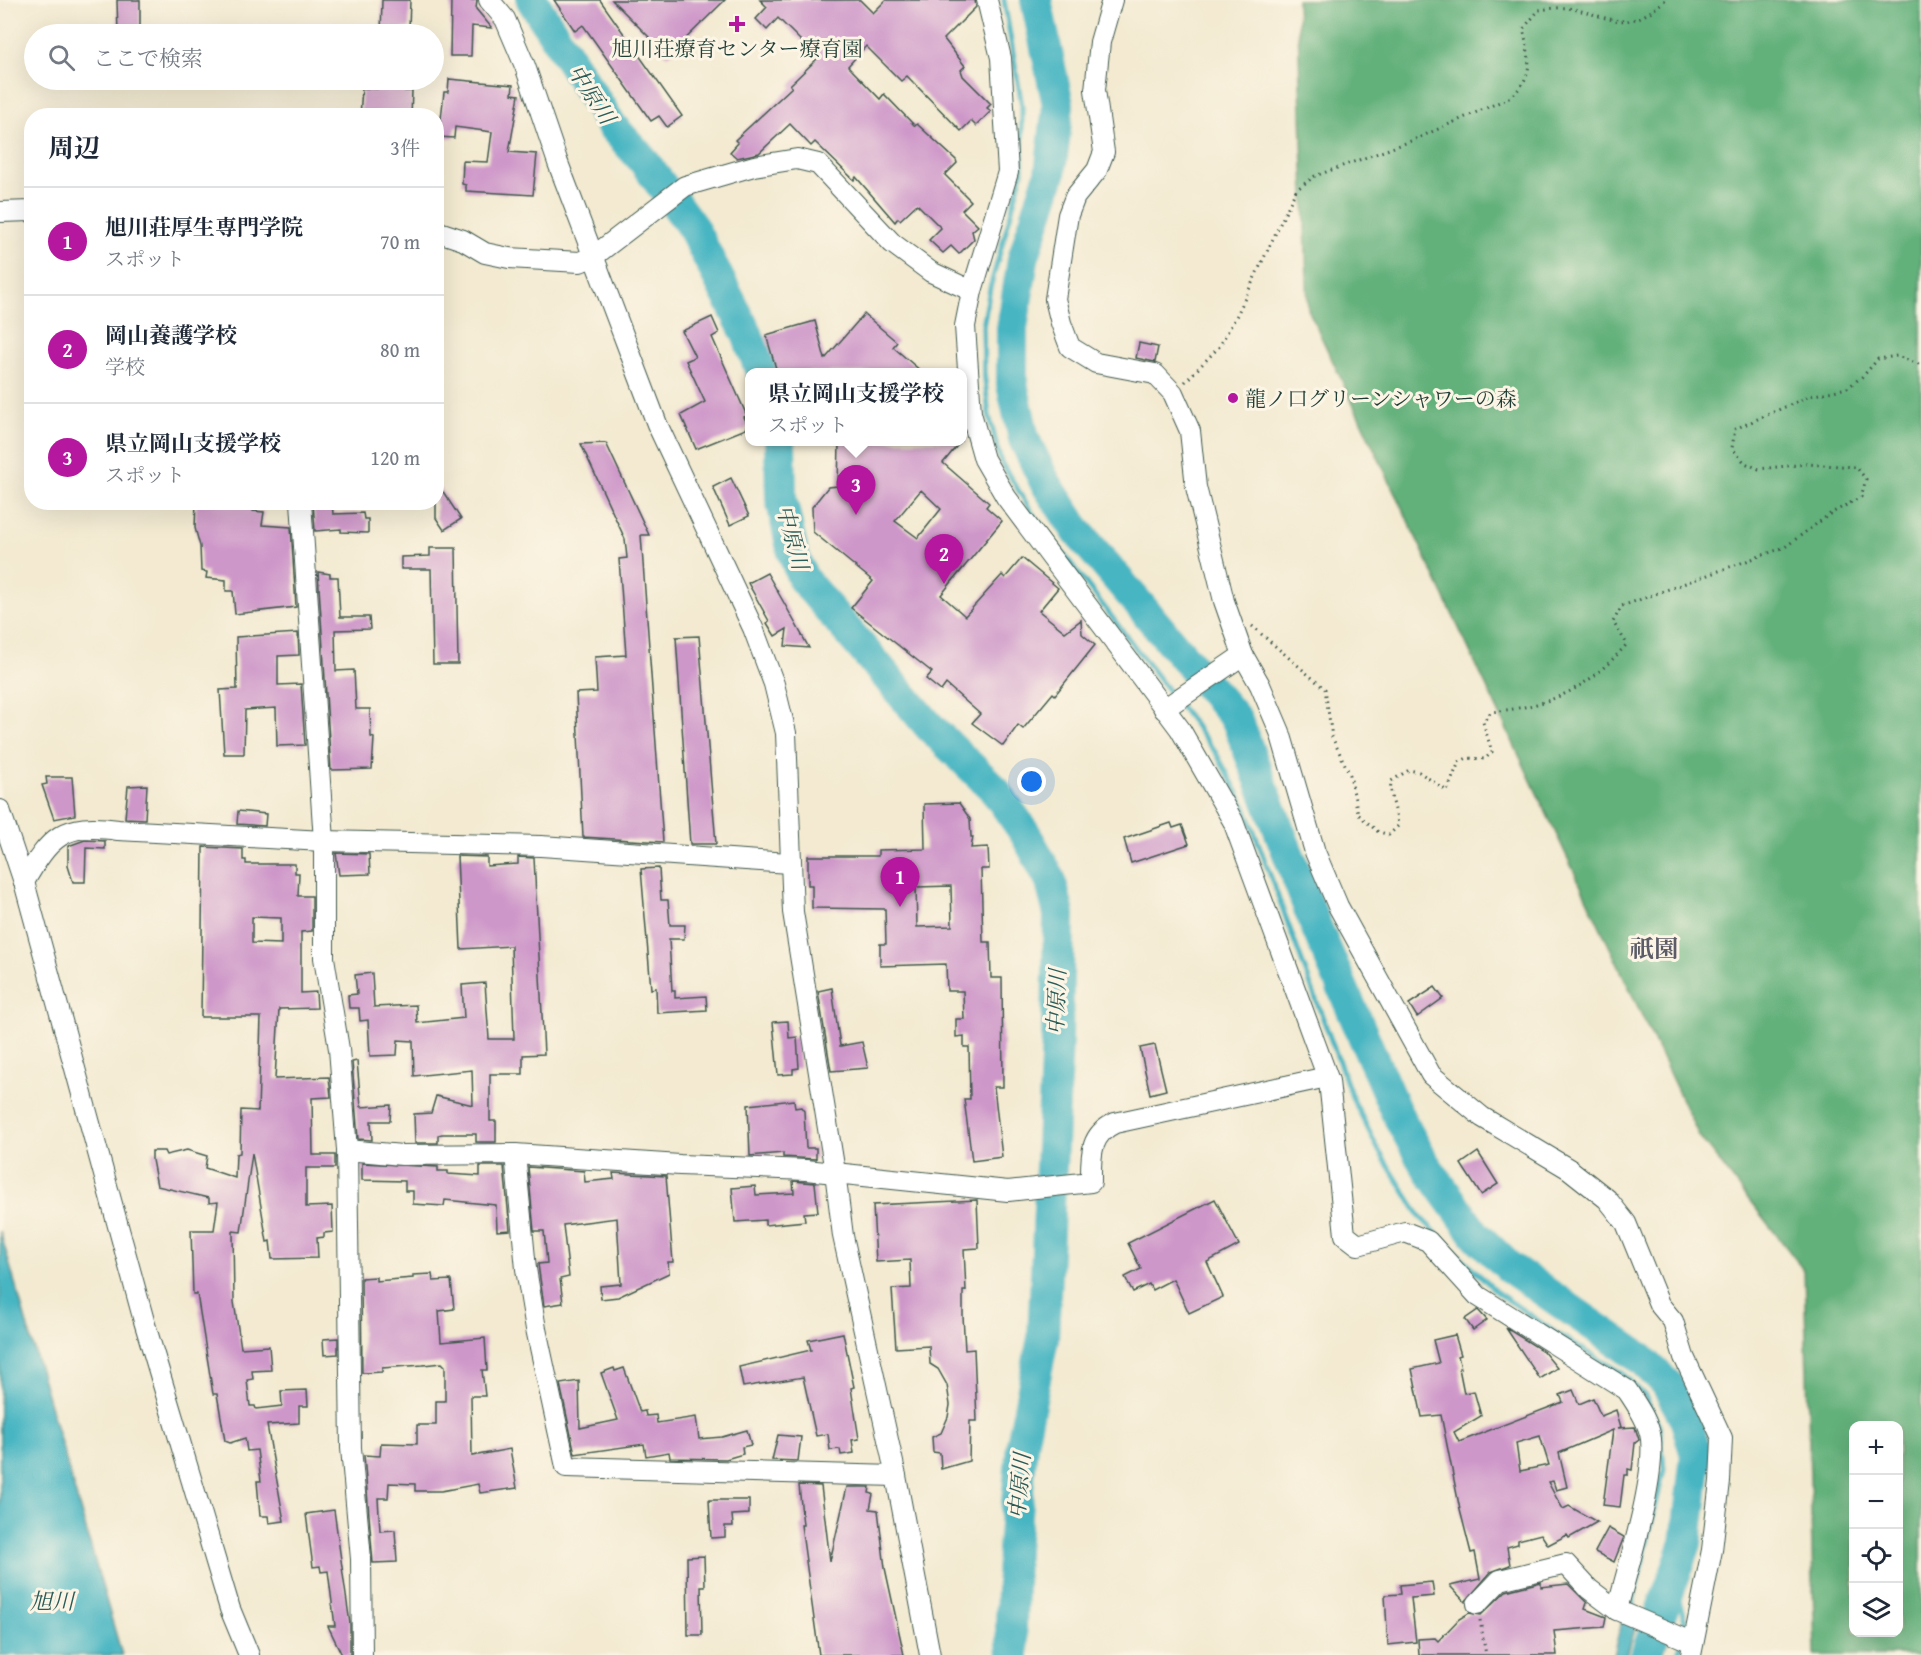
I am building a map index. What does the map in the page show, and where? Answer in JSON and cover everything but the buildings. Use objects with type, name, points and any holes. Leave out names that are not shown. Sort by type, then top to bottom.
[{"type":"street","points":[[489,0],[505,19],[525,66],[558,163],[657,424],[753,628],[774,684],[786,733],[790,792],[789,863],[801,967],[835,1172],[843,1236],[896,1476],[930,1655]]},
{"type":"street","points":[[966,368],[965,326],[972,291],[1008,172],[1000,58],[987,0]]},
{"type":"street","points":[[1112,0],[1100,42],[1095,90],[1104,152],[1097,170],[1075,197],[1068,215],[1055,299],[1060,323],[1070,347],[1096,363],[1155,374],[1173,393],[1190,431],[1202,510],[1240,657],[1260,684],[1280,732],[1315,852],[1338,906],[1431,1075],[1482,1117],[1569,1169],[1607,1199],[1626,1223],[1659,1304],[1673,1321],[1684,1357],[1722,1438],[1720,1481],[1712,1550],[1689,1645],[1621,1612],[1589,1589],[1566,1564],[1500,1580],[1477,1604]]},
{"type":"street","points":[[444,234],[463,240],[485,253],[509,258],[580,262],[594,256],[685,186],[765,164],[797,159],[818,164],[892,243],[931,272],[972,291]]},
{"type":"street","points":[[0,212],[24,211]]},
{"type":"street","points":[[967,379],[970,413],[984,459],[1006,497],[1167,706],[1233,821],[1327,1077],[1345,1235],[1358,1245],[1405,1232],[1428,1241],[1478,1296],[1627,1390],[1642,1414],[1651,1437],[1651,1465],[1621,1612]]},
{"type":"street","points":[[302,510],[324,841],[324,958],[339,1049],[347,1150],[351,1448],[361,1559],[362,1655]]},
{"type":"street","points":[[1167,706],[1240,657]]},
{"type":"street","points":[[0,810],[24,882],[144,1322],[230,1609],[249,1655]]},
{"type":"street","points":[[24,882],[42,851],[74,828],[82,827],[324,841],[541,846],[789,863]]},
{"type":"street","points":[[347,1150],[402,1155],[515,1154],[690,1166],[835,1172],[1008,1191],[1091,1182],[1091,1148],[1102,1129],[1115,1123],[1327,1077]]},
{"type":"street","points":[[515,1154],[526,1269],[536,1329],[566,1467],[896,1476]]},
{"type":"path","points":[[1173,393],[1219,347],[1238,315],[1296,189],[1316,176],[1411,141],[1511,97],[1523,87],[1530,67],[1523,29],[1539,10],[1566,8],[1625,22],[1651,13],[1665,0]]},
{"type":"path","points":[[1249,623],[1326,688],[1332,737],[1350,776],[1358,814],[1377,831],[1389,835],[1398,826],[1390,790],[1391,781],[1408,770],[1419,772],[1447,791],[1459,762],[1467,758],[1485,759],[1492,752],[1483,722],[1491,712],[1522,710],[1562,698],[1613,660],[1628,644],[1613,622],[1622,606],[1785,547],[1830,514],[1861,497],[1866,479],[1856,467],[1806,464],[1759,469],[1745,463],[1732,448],[1735,429],[1810,396],[1847,388],[1863,376],[1878,359],[1897,357],[1921,365]]},
{"type":"path","points":[[1477,1604],[1486,1655]]},
{"type":"green space","points":[[1297,0],[1921,0],[1921,1655],[1815,1655],[1804,1270],[1699,1136],[1308,309]]},
{"type":"water","name":"旭川","points":[[0,1231],[122,1655],[0,1655]]},
{"type":"water","points":[[1622,1620],[1636,1626],[1627,1655],[1613,1655]]},
{"type":"water","points":[[1646,1629],[1668,1639],[1663,1655],[1638,1655]]},
{"type":"waterway","name":"中原川","points":[[532,0],[612,126],[643,160],[693,228],[747,334],[760,368]]},
{"type":"waterway","points":[[1004,0],[1022,106],[1022,173],[990,288],[983,326],[984,372],[989,415],[1001,462],[1033,514],[1216,753],[1244,804],[1352,1097],[1379,1151],[1421,1218],[1498,1293],[1559,1335],[1622,1373],[1645,1396],[1660,1427],[1664,1470],[1631,1611]]},
{"type":"waterway","points":[[1036,0],[1058,105],[1050,174],[1023,259],[1012,328],[1012,384],[1024,439],[1045,482],[1077,531],[1237,720],[1315,924],[1396,1112],[1424,1163],[1476,1235],[1509,1267],[1639,1357],[1666,1383],[1685,1418],[1696,1455],[1686,1543],[1646,1655]]},
{"type":"waterway","name":"中原川","points":[[780,446],[781,498],[793,553],[803,579],[930,727],[994,789],[1025,833],[1050,879],[1059,914],[1057,1039],[1043,1338],[1022,1444],[1013,1549],[1011,1627],[1013,1655]]},
{"type":"waterway","points":[[1673,1579],[1685,1621],[1683,1632]]},
{"type":"waterway","points":[[1678,1655],[1681,1641]]},
{"type":"place","name":"旭川荘療育センター療育園","points":[[737,24]]},
{"type":"place","name":"龍ノ口グリーンシャワーの森","points":[[1233,398]]},
{"type":"place","name":"県立岡山支援学校","points":[[856,515]]},
{"type":"place","name":"岡山養護学校","points":[[944,584]]},
{"type":"place","name":"旭川荘厚生専門学院","points":[[900,907]]},
{"type":"district","name":"祇園","points":[[1654,948]]}]
